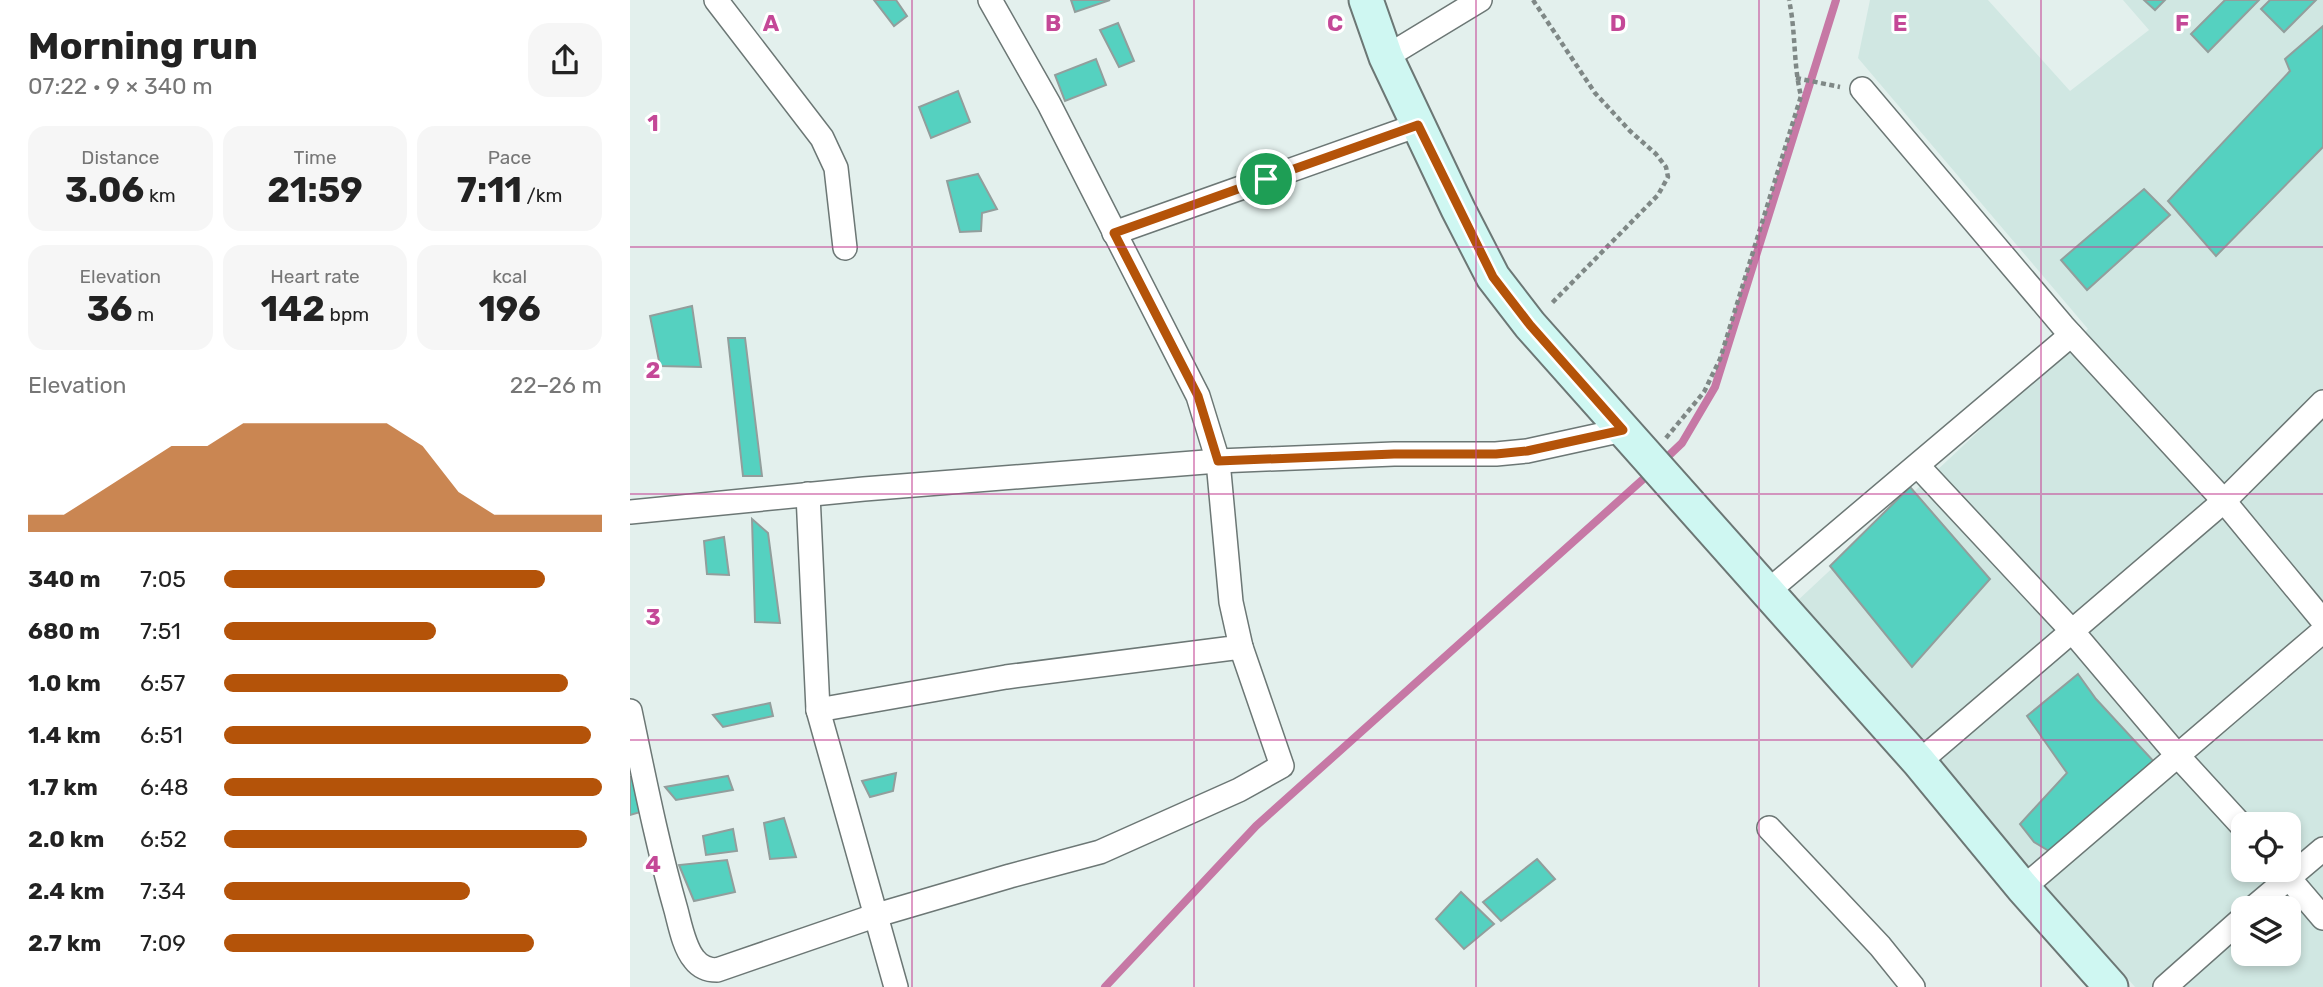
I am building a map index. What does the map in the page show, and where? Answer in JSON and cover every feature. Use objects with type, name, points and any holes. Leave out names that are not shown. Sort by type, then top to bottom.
[{"type":"street","points":[[716,0],[822,138],[836,168],[845,248]]},
{"type":"street","points":[[630,711],[667,878],[683,935],[692,958],[709,970],[717,970],[877,915],[1100,852],[1239,790],[1282,766],[1241,647],[1231,602],[1218,461],[1198,396],[1049,104],[990,0]]},
{"type":"street","points":[[1366,0],[1386,57],[1493,277],[1530,325],[1919,762],[2023,888],[2111,987]]},
{"type":"street","points":[[1386,57],[1480,0]]},
{"type":"street","points":[[1862,89],[2071,335],[2224,501],[2323,621]]},
{"type":"street","points":[[1114,233],[1418,125]]},
{"type":"street","points":[[1767,592],[2071,335]]},
{"type":"street","points":[[1919,762],[2224,501],[2323,402]]},
{"type":"street","points":[[630,512],[1218,461],[1394,454],[1496,454],[1635,443]]},
{"type":"street","points":[[1918,466],[2072,631],[2177,755],[2231,814]]},
{"type":"street","points":[[808,495],[818,710],[896,987]]},
{"type":"street","points":[[2023,888],[2323,631]]},
{"type":"street","points":[[818,710],[1006,677],[1241,647]]},
{"type":"street","points":[[1769,828],[1880,946],[1913,987]]},
{"type":"street","points":[[2301,863],[2323,849]]},
{"type":"street","points":[[2264,896],[2277,882]]},
{"type":"street","points":[[2293,882],[2323,918]]},
{"type":"street","points":[[2165,987],[2231,929]]},
{"type":"path","points":[[1530,325],[1658,195],[1668,177],[1656,154],[1630,131],[1595,93],[1533,0]]},
{"type":"path","points":[[1635,443],[1658,448],[1704,391],[1720,359],[1801,96],[1796,78],[1793,19],[1789,0]]},
{"type":"path","points":[[1796,78],[1827,85]]},
{"type":"shaded area","points":[[1870,0],[1988,0],[2070,91],[2149,30],[2123,0],[2323,0],[2323,987],[2135,987],[1795,603],[2088,329],[1858,58]]},
{"type":"building","points":[[874,0],[896,0],[907,16],[894,26]]},
{"type":"building","points":[[1071,0],[1110,0],[1075,12]]},
{"type":"building","points":[[2144,0],[2165,0],[2155,10]]},
{"type":"building","points":[[2225,0],[2259,0],[2208,52],[2191,34]]},
{"type":"building","points":[[2270,0],[2316,0],[2284,32],[2261,9]]},
{"type":"building","points":[[1118,23],[1134,61],[1119,67],[1100,30]]},
{"type":"building","points":[[2323,26],[2323,147],[2216,256],[2168,201],[2290,71],[2285,59]]},
{"type":"building","points":[[1096,59],[1106,85],[1065,101],[1055,75]]},
{"type":"building","points":[[958,91],[970,122],[931,138],[919,107]]},
{"type":"building","points":[[978,174],[997,209],[982,213],[981,231],[960,232],[947,181]]},
{"type":"building","points":[[2144,189],[2170,215],[2087,290],[2061,260]]},
{"type":"building","points":[[692,306],[701,367],[660,366],[650,316]]},
{"type":"building","points":[[728,338],[745,338],[762,476],[743,476]]},
{"type":"building","points":[[1910,487],[1990,579],[1912,667],[1830,566]]},
{"type":"building","points":[[752,519],[768,533],[780,623],[755,622]]},
{"type":"building","points":[[724,537],[729,575],[707,574],[704,541]]},
{"type":"building","points":[[2078,674],[2096,699],[2157,765],[2054,854],[2034,842],[2020,824],[2067,773],[2027,716]]},
{"type":"building","points":[[770,703],[773,716],[723,727],[713,715]]},
{"type":"building","points":[[896,773],[893,791],[870,797],[862,781]]},
{"type":"building","points":[[728,776],[733,790],[676,800],[665,787]]},
{"type":"building","points":[[630,777],[637,777],[647,810],[630,815]]},
{"type":"building","points":[[784,818],[796,857],[770,859],[764,823]]},
{"type":"building","points":[[733,829],[737,851],[706,855],[703,836]]},
{"type":"building","points":[[1537,859],[1555,879],[1501,921],[1483,902]]},
{"type":"building","points":[[727,860],[735,892],[694,901],[679,865]]},
{"type":"building","points":[[1461,892],[1494,924],[1464,949],[1436,919]]},
{"type":"waterway","points":[[1662,462],[1682,443],[1715,387],[1836,0]]},
{"type":"waterway","points":[[1105,987],[1256,826],[1650,473]]},
{"type":"route","points":[[1418,125],[1493,277],[1530,325],[1623,430],[1527,451],[1496,454],[1394,454],[1218,461],[1198,396],[1114,233],[1266,179],[1418,125]]}]
